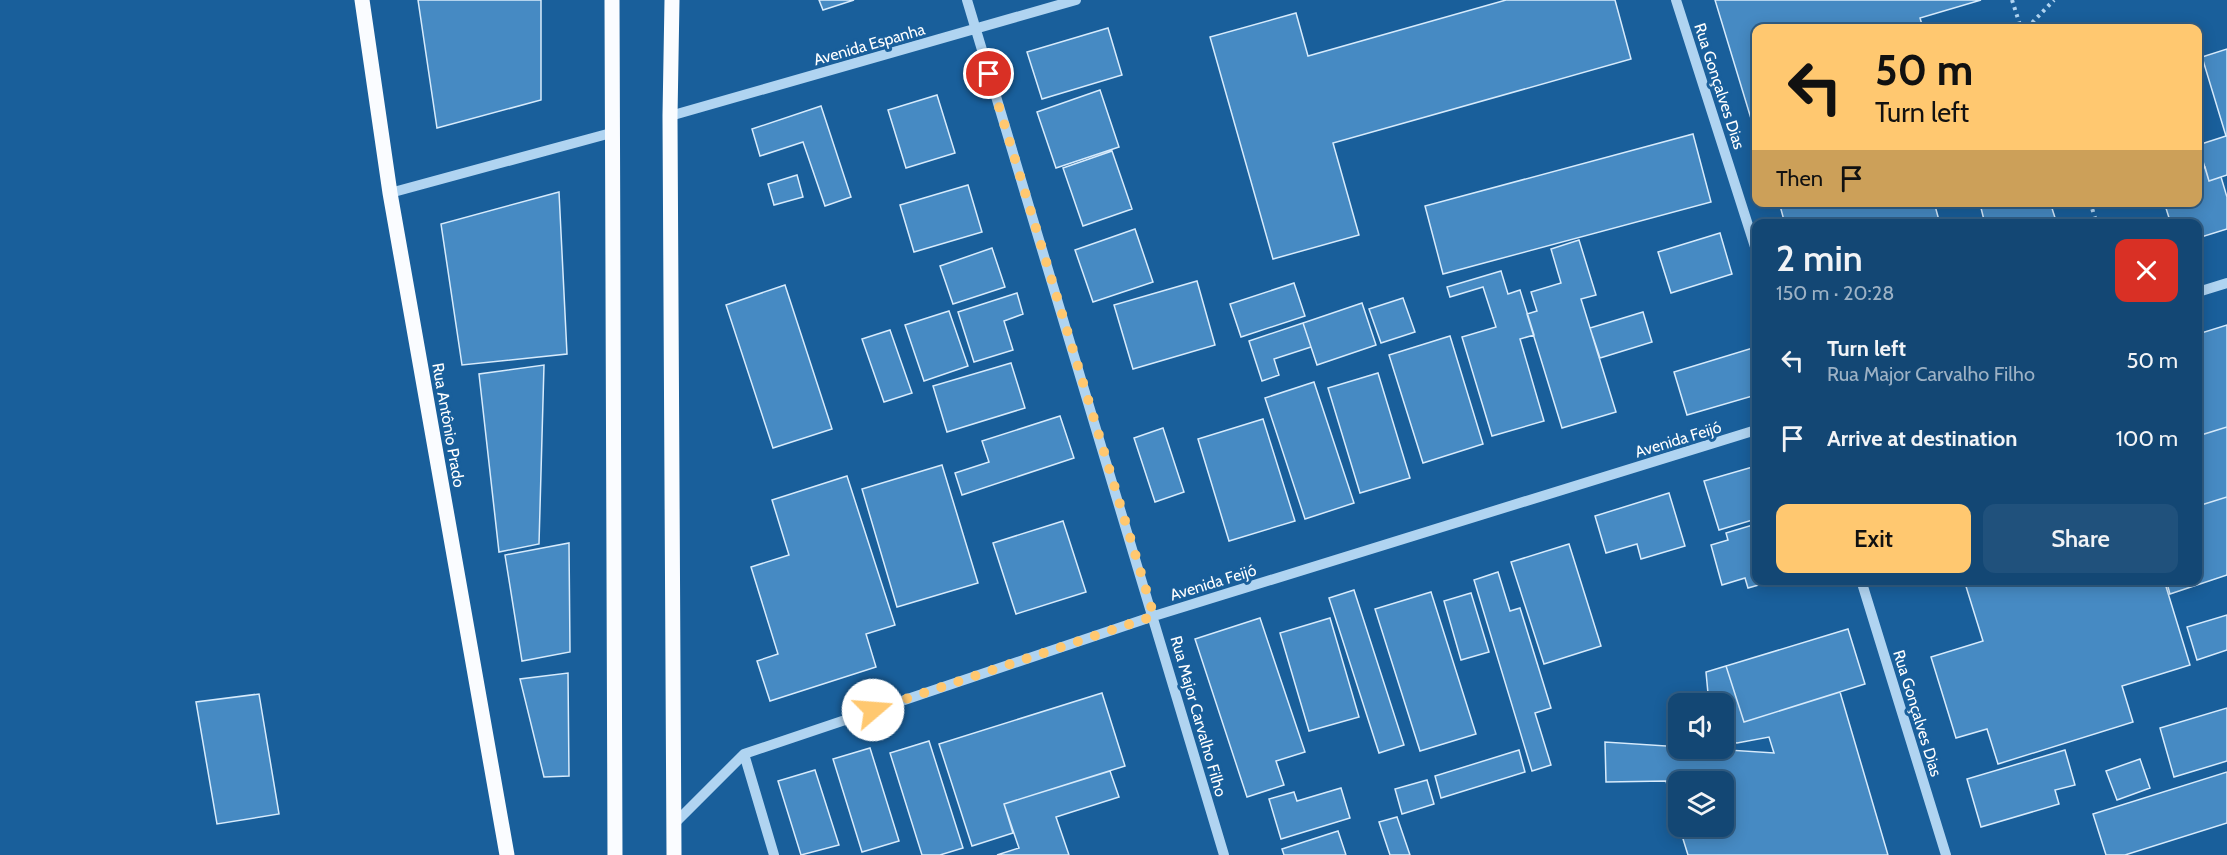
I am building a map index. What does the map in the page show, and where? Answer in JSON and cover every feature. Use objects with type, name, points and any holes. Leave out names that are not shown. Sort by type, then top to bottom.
[{"type":"main road","name":"Rua Antônio Prado","points":[[362,0],[390,193],[507,855]]},
{"type":"main road","points":[[612,0],[615,855]]},
{"type":"main road","points":[[672,0],[670,116],[674,855]]},
{"type":"street","name":"Rua Major Carvalho Filho","points":[[967,0],[1224,855]]},
{"type":"street","name":"Avenida Espanha","points":[[670,116],[1076,0]]},
{"type":"street","name":"Rua Gonçalves Dias","points":[[1676,0],[1752,238]]},
{"type":"street","points":[[390,193],[611,133]]},
{"type":"street","points":[[2202,290],[2227,283]]},
{"type":"street","name":"Avenida Feijó","points":[[673,825],[744,754],[1154,616],[1752,431]]},
{"type":"street","name":"Rua Gonçalves Dias","points":[[1863,585],[1946,855]]},
{"type":"street","points":[[744,754],[774,855]]},
{"type":"path","points":[[2012,0],[2020,24]]},
{"type":"path","points":[[2031,24],[2054,0]]},
{"type":"building","points":[[418,0],[541,0],[541,100],[437,128]]},
{"type":"building","points":[[819,0],[854,0],[823,10]]},
{"type":"building","points":[[1506,0],[1615,0],[1631,59],[1333,143],[1359,235],[1273,259],[1210,37],[1296,13],[1308,56]]},
{"type":"building","points":[[1715,0],[1981,0],[1920,18],[1922,24],[1752,24],[1752,122]]},
{"type":"building","points":[[1108,28],[1122,75],[1042,99],[1027,52]]},
{"type":"building","points":[[2227,49],[2227,175],[2209,181],[2202,158],[2202,144],[2226,136],[2202,57]]},
{"type":"building","points":[[1100,90],[1119,147],[1056,168],[1037,112]]},
{"type":"building","points":[[937,95],[955,153],[906,168],[888,110]]},
{"type":"building","points":[[821,106],[851,197],[825,206],[803,142],[760,156],[752,129]]},
{"type":"building","points":[[1693,134],[1711,202],[1443,274],[1425,206]]},
{"type":"building","points":[[1112,151],[1132,209],[1083,226],[1063,168]]},
{"type":"building","points":[[2205,167],[2209,181],[2221,177],[2227,197],[2227,229],[2202,237],[2202,219],[2169,219],[2166,207],[2202,207],[2202,168]]},
{"type":"building","points":[[797,175],[803,197],[774,205],[768,184]]},
{"type":"building","points":[[968,185],[982,232],[914,252],[900,205]]},
{"type":"building","points":[[559,192],[567,354],[462,365],[441,224]]},
{"type":"building","points":[[1780,207],[1935,207],[1939,219],[1784,219]]},
{"type":"building","points":[[2052,207],[2055,219],[1984,219],[1981,208]]},
{"type":"building","points":[[1135,229],[1153,282],[1093,302],[1075,250]]},
{"type":"building","points":[[1720,233],[1732,274],[1671,293],[1658,252]]},
{"type":"building","points":[[1579,240],[1596,295],[1581,299],[1616,412],[1562,428],[1527,314],[1537,311],[1531,292],[1561,283],[1551,249]]},
{"type":"building","points":[[992,248],[1005,287],[953,304],[940,266]]},
{"type":"building","points":[[1501,271],[1508,294],[1520,290],[1534,335],[1520,339],[1544,421],[1492,436],[1462,337],[1496,327],[1483,287],[1450,297],[1447,287]]},
{"type":"building","points":[[1197,281],[1215,345],[1133,369],[1114,305]]},
{"type":"building","points":[[1294,283],[1305,316],[1241,337],[1230,304]]},
{"type":"building","points":[[785,285],[832,429],[773,448],[726,305]]},
{"type":"building","points":[[1017,293],[1023,314],[1004,321],[1013,350],[974,362],[958,312]]},
{"type":"building","points":[[1403,298],[1415,332],[1381,343],[1369,309]]},
{"type":"building","points":[[1362,303],[1376,345],[1317,365],[1303,323]]},
{"type":"building","points":[[949,311],[968,366],[924,381],[905,325]]},
{"type":"building","points":[[1643,312],[1652,342],[1600,358],[1590,328]]},
{"type":"building","points":[[1303,323],[1311,347],[1274,359],[1279,375],[1262,381],[1249,341]]},
{"type":"building","points":[[2227,325],[2227,427],[2202,435],[2202,333]]},
{"type":"building","points":[[890,330],[912,393],[884,402],[862,339]]},
{"type":"building","points":[[1450,336],[1483,444],[1423,463],[1389,355]]},
{"type":"building","points":[[1752,348],[1752,396],[1687,415],[1674,372]]},
{"type":"building","points":[[1011,363],[1025,408],[947,432],[933,386]]},
{"type":"building","points":[[544,365],[539,544],[499,552],[479,374]]},
{"type":"building","points":[[1378,373],[1410,478],[1360,493],[1328,388]]},
{"type":"building","points":[[1314,382],[1354,503],[1305,519],[1265,398]]},
{"type":"building","points":[[1060,416],[1074,458],[962,495],[955,473],[989,462],[982,441]]},
{"type":"building","points":[[1263,419],[1295,521],[1229,541],[1198,439]]},
{"type":"building","points":[[2227,427],[2227,497],[2202,505],[2202,435]]},
{"type":"building","points":[[1163,428],[1184,492],[1155,502],[1134,438]]},
{"type":"building","points":[[942,465],[978,583],[897,607],[862,489]]},
{"type":"building","points":[[1752,467],[1752,520],[1719,530],[1704,481]]},
{"type":"building","points":[[847,476],[895,625],[866,634],[876,667],[770,701],[757,661],[778,654],[751,567],[789,555],[772,500]]},
{"type":"building","points":[[1669,493],[1685,546],[1641,559],[1637,544],[1606,553],[1595,516]]},
{"type":"building","points":[[2227,497],[2227,575],[2202,583],[2202,505]]},
{"type":"building","points":[[1063,521],[1086,592],[1016,614],[993,543]]},
{"type":"building","points":[[1752,525],[1752,585],[1758,585],[1748,588],[1745,578],[1722,585],[1711,545],[1728,540],[1726,533]]},
{"type":"building","points":[[569,543],[570,652],[522,661],[505,555]]},
{"type":"building","points":[[1569,544],[1601,646],[1544,664],[1511,562]]},
{"type":"building","points":[[1498,572],[1510,611],[1520,608],[1551,708],[1535,713],[1551,765],[1532,771],[1474,580]]},
{"type":"building","points":[[1966,585],[2166,585],[2190,665],[2122,686],[2133,722],[1998,764],[1987,729],[1956,738],[1931,657],[1983,641]]},
{"type":"building","points":[[2167,585],[2197,585],[2170,594]]},
{"type":"building","points":[[1354,590],[1404,745],[1379,753],[1329,598]]},
{"type":"building","points":[[1431,592],[1476,734],[1420,751],[1375,609]]},
{"type":"building","points":[[1471,593],[1489,652],[1461,660],[1444,601]]},
{"type":"building","points":[[2227,615],[2227,650],[2197,660],[2187,627]]},
{"type":"building","points":[[1260,618],[1305,752],[1276,761],[1284,785],[1247,797],[1195,639]]},
{"type":"building","points":[[1330,618],[1359,717],[1309,731],[1280,633]]},
{"type":"building","points":[[1848,629],[1865,684],[1744,722],[1726,666]]},
{"type":"building","points":[[1726,666],[1744,722],[1840,692],[1888,855],[1688,855],[1682,837],[1734,837],[1734,771],[1668,771],[1668,788],[1666,781],[1606,782],[1605,742],[1668,746],[1668,759],[1734,759],[1734,750],[1774,753],[1769,737],[1734,743],[1734,693],[1708,693],[1706,672]]},
{"type":"building","points":[[568,673],[569,776],[544,777],[520,679]]},
{"type":"building","points":[[1102,693],[1125,766],[1004,804],[1013,833],[972,846],[939,744]]},
{"type":"building","points":[[259,694],[279,814],[217,824],[196,702]]},
{"type":"building","points":[[2227,708],[2227,761],[2174,777],[2160,728]]},
{"type":"building","points":[[929,741],[963,848],[940,855],[922,855],[890,753]]},
{"type":"building","points":[[870,748],[899,841],[862,852],[833,759]]},
{"type":"building","points":[[1519,750],[1525,772],[1441,798],[1435,776]]},
{"type":"building","points":[[2065,750],[2075,785],[2055,790],[2059,804],[1981,827],[1967,779]]},
{"type":"building","points":[[2140,759],[2150,788],[2117,800],[2106,771]]},
{"type":"building","points":[[815,770],[839,845],[801,855],[778,781]]},
{"type":"building","points":[[1110,771],[1119,797],[1056,817],[1069,855],[997,855],[1019,848],[1004,804]]},
{"type":"building","points":[[2227,772],[2227,823],[2125,855],[2106,855],[2093,814]]},
{"type":"building","points":[[1427,780],[1434,804],[1402,814],[1395,789]]},
{"type":"building","points":[[1341,788],[1350,818],[1281,839],[1269,799],[1294,792],[1297,801]]},
{"type":"building","points":[[1397,817],[1410,855],[1390,855],[1379,822]]},
{"type":"building","points":[[1338,831],[1346,855],[1284,855],[1282,849]]},
{"type":"route","points":[[873,710],[1154,616],[989,74]]}]
